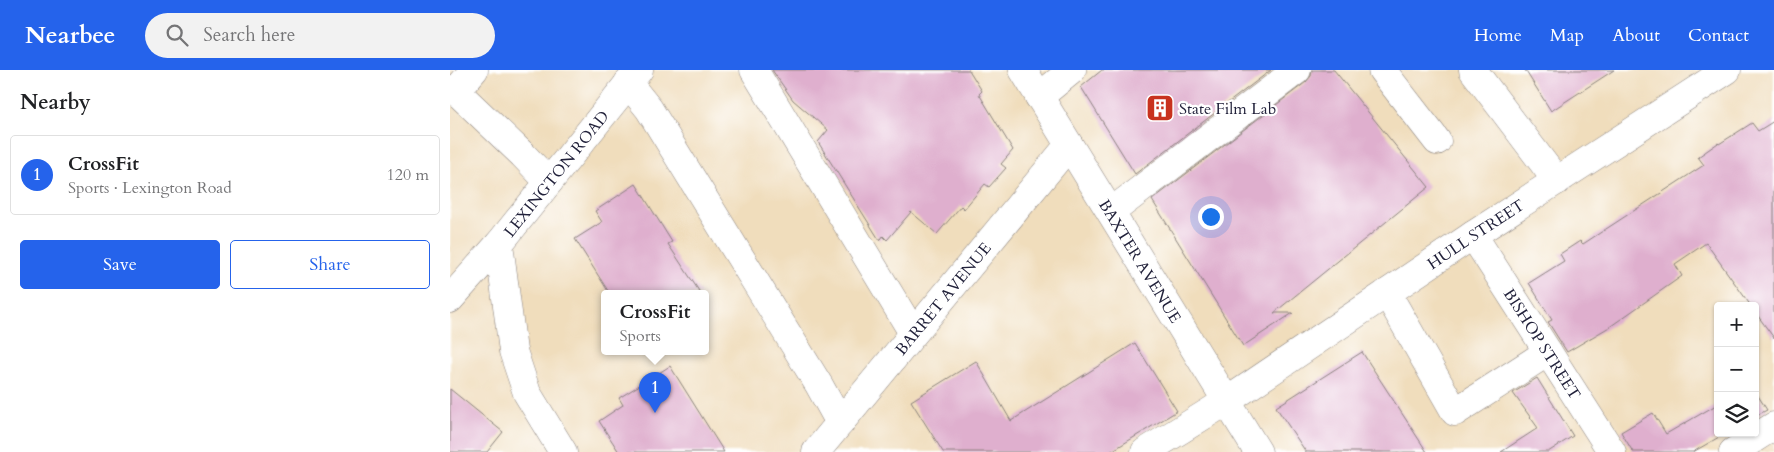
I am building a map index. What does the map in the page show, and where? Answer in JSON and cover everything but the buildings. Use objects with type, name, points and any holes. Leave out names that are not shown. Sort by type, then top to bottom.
[{"type":"street","points":[[474,70],[453,95],[523,155],[548,182]]},
{"type":"street","points":[[754,70],[913,334]]},
{"type":"street","name":"BAXTER AVENUE","points":[[1023,70],[1258,452]]},
{"type":"street","points":[[1040,97],[1072,70]]},
{"type":"street","points":[[1111,212],[1296,70]]},
{"type":"street","points":[[1382,70],[1437,141]]},
{"type":"street","points":[[1473,70],[1557,181]]},
{"type":"street","name":"HULL STREET","points":[[1145,452],[1227,400],[1727,70]]},
{"type":"street","points":[[633,77],[654,118],[840,422]]},
{"type":"street","name":"LEXINGTON ROAD","points":[[559,450],[528,393],[513,351],[498,244],[633,77]]},
{"type":"street","name":"BARRET AVENUE","points":[[816,452],[1069,145]]},
{"type":"street","name":"BISHOP STREET","points":[[1473,236],[1612,452]]},
{"type":"street","points":[[450,299],[498,244]]},
{"type":"street","points":[[1387,293],[1455,412],[1548,352]]},
{"type":"street","points":[[1733,452],[1774,426]]},
{"type":"place","name":"State Film Lab","points":[[1160,108]]},
{"type":"place","name":"CrossFit","points":[[655,413]]}]
